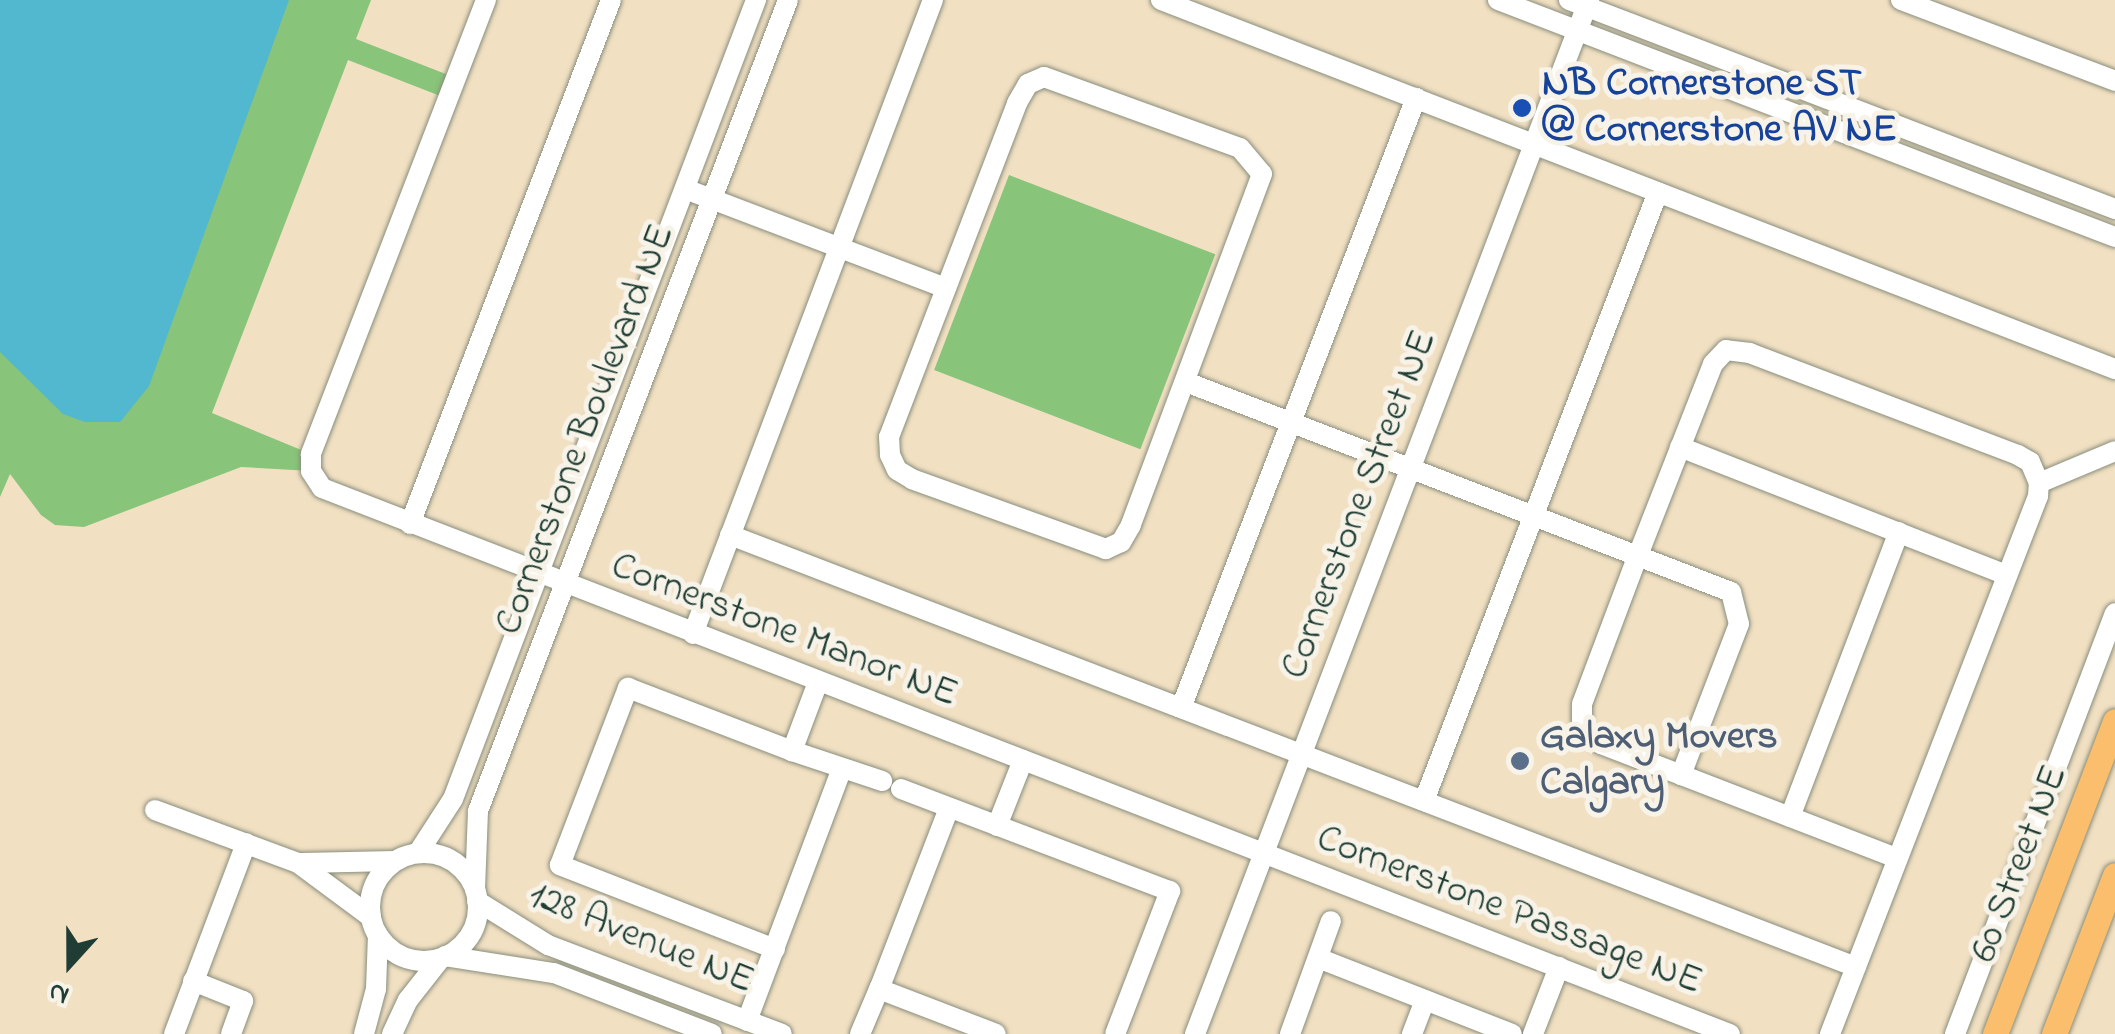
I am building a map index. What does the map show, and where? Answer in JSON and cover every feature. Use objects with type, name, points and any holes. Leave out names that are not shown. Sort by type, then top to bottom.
[{"type":"main road","name":"60 Street NE","points":[[1995,1034],[2115,721]]},
{"type":"main road","points":[[2054,1034],[2115,875]]},
{"type":"street","name":"Cornerstone Manor NE","points":[[486,0],[311,454],[311,471],[322,488],[1264,852]]},
{"type":"street","points":[[410,524],[611,0]]},
{"type":"street","name":"Cornerstone Boulevard NE","points":[[418,853],[453,799],[756,0]]},
{"type":"street","name":"Cornerstone Boulevard NE","points":[[476,895],[478,812],[788,0]]},
{"type":"street","points":[[693,634],[933,0]]},
{"type":"street","points":[[1160,0],[2115,369]]},
{"type":"street","points":[[1498,0],[2115,237]]},
{"type":"street","points":[[1901,0],[2115,82]]},
{"type":"street","points":[[1582,2],[2115,210]]},
{"type":"street","name":"Cornerstone Street NE","points":[[1195,1034],[1577,31],[1582,2]]},
{"type":"street","points":[[1044,77],[1064,81],[1240,148],[1262,174],[1186,382],[1121,542],[1086,547],[897,470],[889,437],[1028,84],[1044,77]]},
{"type":"street","points":[[1181,708],[1416,98]]},
{"type":"street","points":[[684,189],[946,288]]},
{"type":"street","points":[[1424,801],[1658,192]]},
{"type":"street","points":[[1830,1034],[2040,483],[2030,462],[2018,455],[1737,349],[1716,356],[1582,704],[1582,730],[1600,744],[1897,858]]},
{"type":"street","points":[[1186,382],[1722,587],[1740,613],[1681,775]]},
{"type":"street","points":[[1680,447],[2007,575]]},
{"type":"street","points":[[2040,483],[2115,452]]},
{"type":"street","points":[[1790,817],[1899,532]]},
{"type":"street","points":[[730,536],[1856,967]]},
{"type":"street","points":[[1955,1034],[2115,613]]},
{"type":"street","points":[[792,751],[818,682]]},
{"type":"street","points":[[775,949],[560,865],[628,688],[1170,892],[1114,1034]]},
{"type":"street","points":[[997,826],[1022,760]]},
{"type":"street","points":[[747,1021],[841,771]]},
{"type":"street","points":[[860,1034],[949,808]]},
{"type":"street","points":[[155,810],[298,863],[406,958],[443,957]]},
{"type":"street","points":[[174,1034],[246,843]]},
{"type":"street","name":"Cornerstone Passage NE","points":[[1264,852],[1716,1032]]},
{"type":"street","points":[[298,863],[395,861],[418,853],[452,861],[476,895],[470,936],[443,957],[408,1000],[392,1034]]},
{"type":"street","points":[[364,1034],[376,988],[372,889],[395,861]]},
{"type":"street","name":"128 Avenue NE","points":[[476,895],[538,940],[782,1034]]},
{"type":"street","points":[[1290,1034],[1332,921]]},
{"type":"street","name":"128 Avenue NE","points":[[443,957],[521,964],[712,1034]]},
{"type":"street","points":[[1318,958],[1512,1034]]},
{"type":"street","points":[[1533,1034],[1559,968]]},
{"type":"street","points":[[194,982],[243,1000],[231,1034]]},
{"type":"street","points":[[880,989],[996,1034]]},
{"type":"street","points":[[1412,1034],[1425,1000]]},
{"type":"green space","points":[[0,0],[371,0],[356,39],[456,78],[448,99],[348,60],[212,413],[311,454],[311,471],[241,467],[84,527],[55,525],[41,515],[10,474],[0,497]]},
{"type":"green space","points":[[1009,175],[1215,254],[1140,449],[934,370]]},
{"type":"water","points":[[0,0],[289,0],[149,386],[120,422],[85,422],[63,414],[0,352]]},
{"type":"place","name":"NB Cornerstone ST @ Cornerstone AV NE","points":[[1522,108]]},
{"type":"place","name":"Galaxy Movers Calgary","points":[[1520,761]]}]
